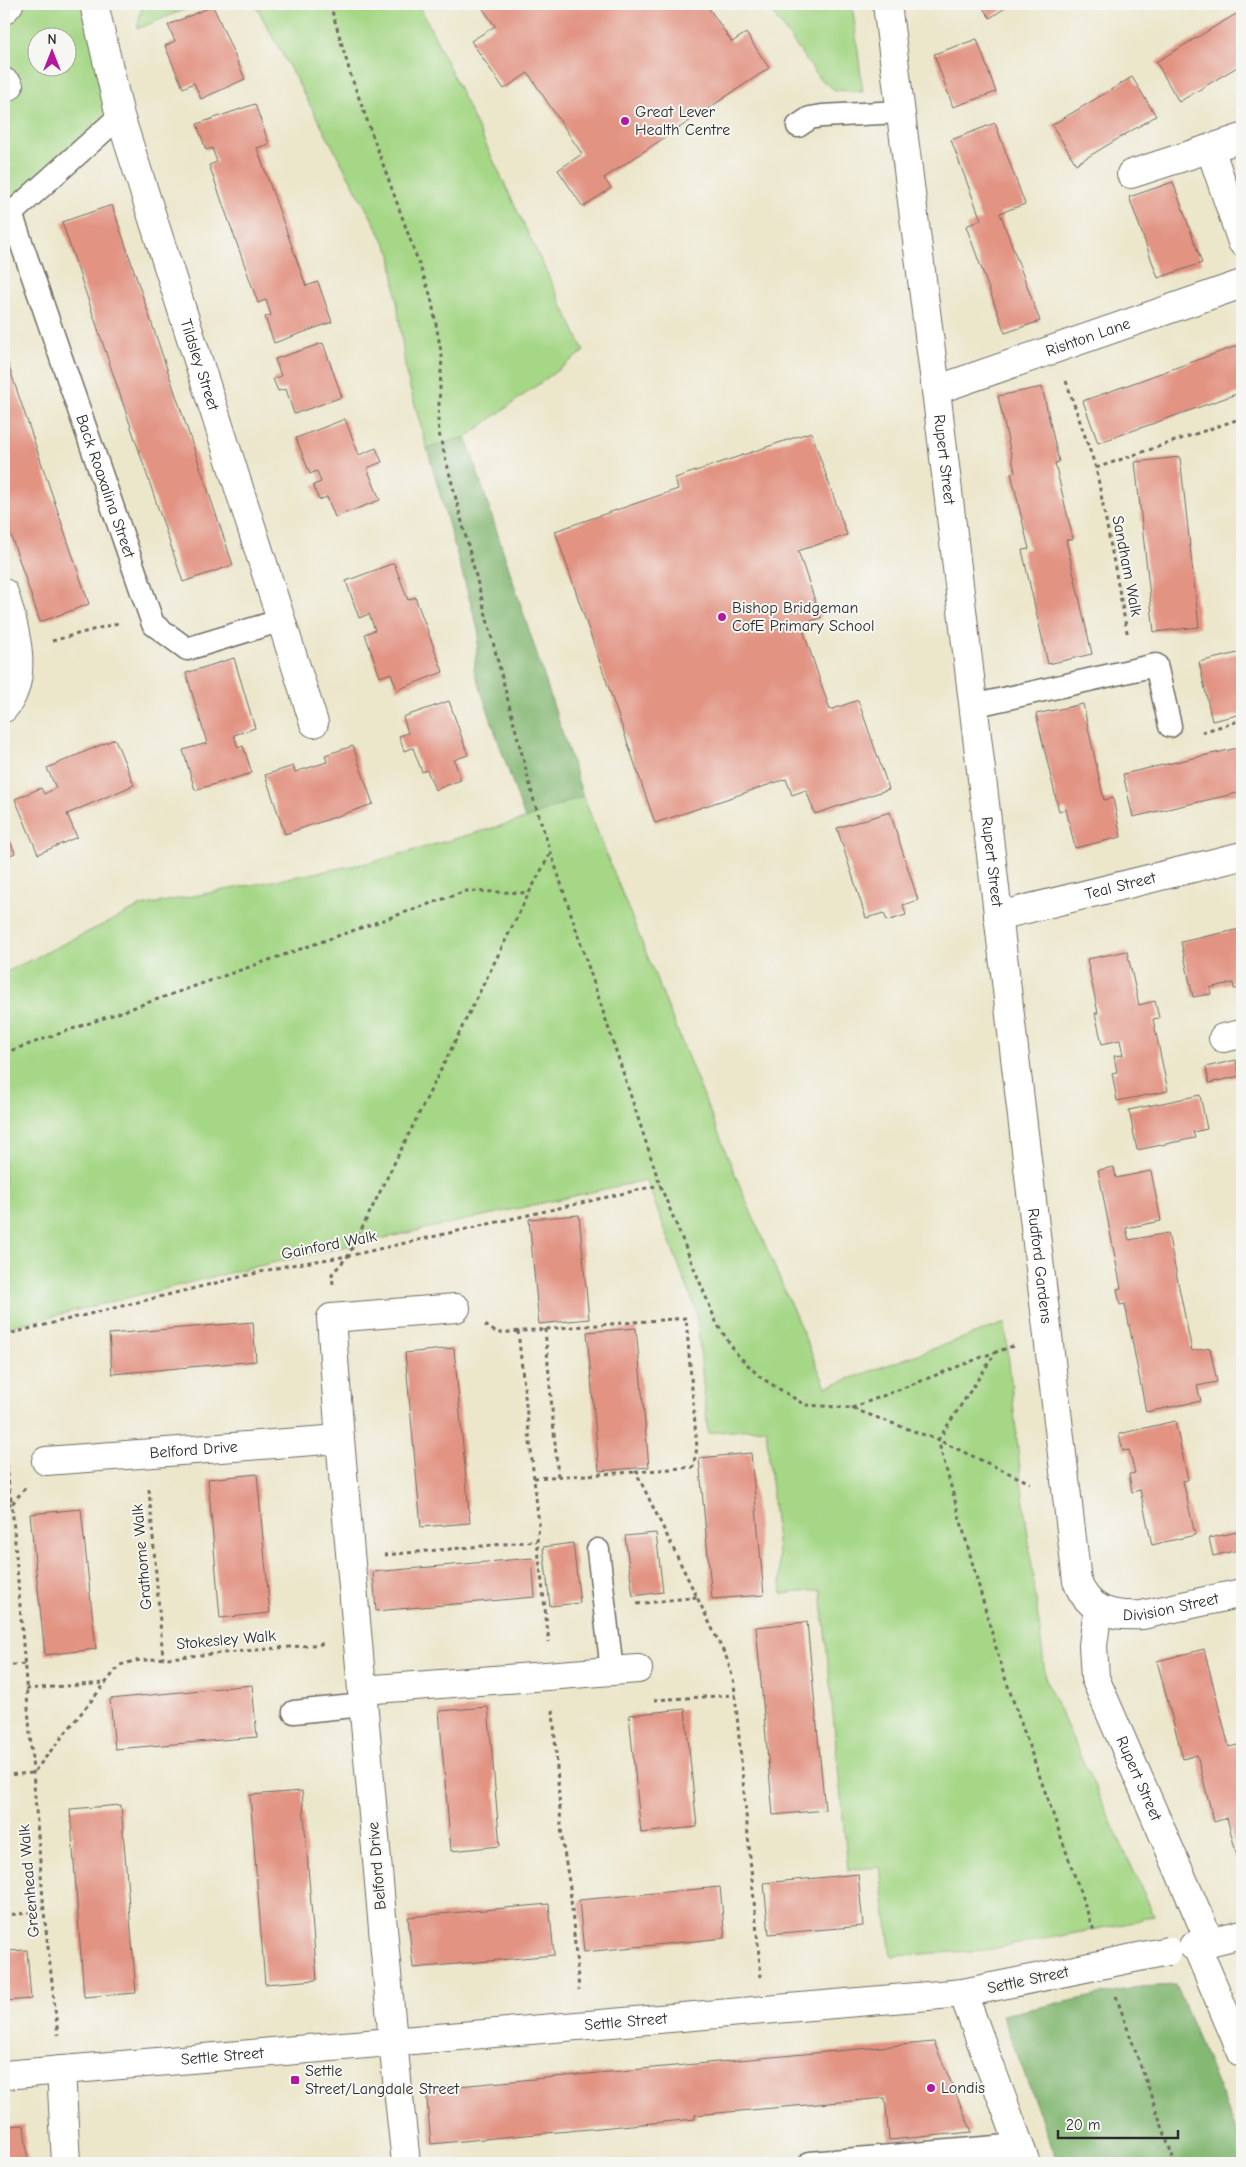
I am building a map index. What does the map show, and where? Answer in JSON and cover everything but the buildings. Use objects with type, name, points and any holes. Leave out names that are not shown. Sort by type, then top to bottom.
[{"type":"street","points":[[4,10],[9,4]]},
{"type":"street","name":"Tildsley Street","points":[[94,4],[120,116],[314,723]]},
{"type":"street","name":"Rupert Street","points":[[887,4],[936,390],[998,916]]},
{"type":"street","points":[[1131,174],[1242,138]]},
{"type":"street","points":[[1210,148],[1242,242]]},
{"type":"street","name":"Rishton Lane","points":[[936,390],[1242,284]]},
{"type":"street","points":[[4,594],[16,629],[18,667],[11,700],[4,708]]},
{"type":"street","name":"Teal Street","points":[[998,916],[1242,856]]},
{"type":"street","name":"Rudford Gardens","points":[[998,916],[1077,1581],[1081,1594],[1098,1609]]},
{"type":"street","points":[[334,1318],[456,1308]]},
{"type":"street","name":"Belford Drive","points":[[334,1318],[331,1318],[362,1698],[393,2042],[406,2163]]},
{"type":"street","name":"Belford Drive","points":[[46,1461],[340,1439]]},
{"type":"street","name":"Division Street","points":[[1098,1609],[1118,1615],[1142,1615],[1242,1593]]},
{"type":"street","name":"Rupert Street","points":[[1098,1609],[1093,1645],[1095,1678],[1203,1943],[1242,2053]]},
{"type":"street","points":[[362,1698],[625,1670]]},
{"type":"street","name":"Settle Street","points":[[4,2075],[963,1993],[1242,1934]]},
{"type":"street","points":[[963,1993],[1022,2154]]},
{"type":"street","points":[[62,2070],[66,2163]]},
{"type":"lane","points":[[798,126],[810,118],[822,116],[900,112]]},
{"type":"lane","points":[[7,216],[120,116]]},
{"type":"lane","name":"Back Roaxalina Street","points":[[7,216],[153,624],[187,649],[282,620]]},
{"type":"lane","points":[[972,706],[1156,665],[1170,726]]},
{"type":"lane","points":[[598,1550],[605,1608],[625,1670]]},
{"type":"lane","points":[[294,1712],[362,1698]]},
{"type":"lane","points":[[810,2163],[1022,2154]]},
{"type":"path","points":[[330,4],[351,76],[431,296],[442,357],[438,433],[534,801],[660,1186],[717,1324],[736,1353],[760,1377],[805,1405],[851,1408],[938,1440],[1021,1479],[1066,1497]]},
{"type":"path","points":[[1239,4],[1242,8]]},
{"type":"path","name":"Sandham Walk","points":[[1056,349],[1096,468],[1134,670]]},
{"type":"path","points":[[1096,468],[1242,418]]},
{"type":"path","points":[[17,651],[150,614]]},
{"type":"path","points":[[1170,726],[1200,732],[1242,720]]},
{"type":"path","points":[[334,1318],[332,1274],[348,1256],[550,853]]},
{"type":"path","points":[[4,1053],[466,891],[529,892]]},
{"type":"path","name":"Gainford Walk","points":[[4,1335],[285,1266],[348,1256],[660,1186]]},
{"type":"path","points":[[456,1308],[497,1333],[686,1318],[697,1448],[693,1467],[534,1478]]},
{"type":"path","points":[[545,1329],[558,1477]]},
{"type":"path","points":[[851,1408],[1047,1334]]},
{"type":"path","points":[[996,1352],[938,1440],[1002,1669],[1096,1939]]},
{"type":"path","name":"Greenhead Walk","points":[[4,1425],[12,1504],[44,1912],[62,2070]]},
{"type":"path","name":"Grathome Walk","points":[[146,1454],[163,1658]]},
{"type":"path","points":[[4,1504],[12,1504],[46,1461]]},
{"type":"path","points":[[636,1472],[728,1661],[734,1683],[764,2010]]},
{"type":"path","points":[[351,1558],[537,1540]]},
{"type":"path","points":[[605,1608],[697,1597]]},
{"type":"path","name":"Stokesley Walk","points":[[33,1773],[120,1665],[134,1661],[163,1658],[358,1641]]},
{"type":"path","points":[[4,1666],[24,1664]]},
{"type":"path","points":[[625,1670],[654,1701],[735,1695]]},
{"type":"path","points":[[26,1689],[106,1683]]},
{"type":"path","points":[[4,1775],[33,1773]]},
{"type":"path","points":[[4,1915],[44,1912]]},
{"type":"path","points":[[1116,1995],[1175,2163]]},
{"type":"green space","points":[[10,4],[94,4],[120,116],[4,219],[4,11]]},
{"type":"green space","points":[[145,4],[198,4],[137,29],[141,10]]},
{"type":"green space","points":[[255,4],[419,4],[584,351],[466,437],[427,448],[406,373],[391,254]]},
{"type":"green space","points":[[766,4],[852,4],[863,92],[835,90],[819,78]]},
{"type":"green space","points":[[466,437],[583,796],[525,819],[474,670],[479,633],[427,448]]},
{"type":"green space","points":[[583,796],[736,1177],[826,1387],[1005,1323],[1021,1479],[1046,1681],[1154,1915],[1134,1922],[986,1950],[891,1956],[880,1867],[848,1870],[821,1590],[782,1594],[766,1428],[708,1433],[696,1310],[646,1180],[245,1269],[4,1328],[4,973],[141,906],[372,862],[525,819]]},
{"type":"green space","points":[[1176,1985],[1242,2143],[1242,2163],[1058,2163],[1002,2015],[1138,1987]]},
{"type":"place","name":"Great Lever Health Centre","points":[[625,121]]},
{"type":"place","name":"Bishop Bridgeman CofE Primary School","points":[[722,617]]},
{"type":"place","name":"Settle Street/Langdale Street","points":[[295,2080]]},
{"type":"place","name":"Londis","points":[[931,2088]]}]
